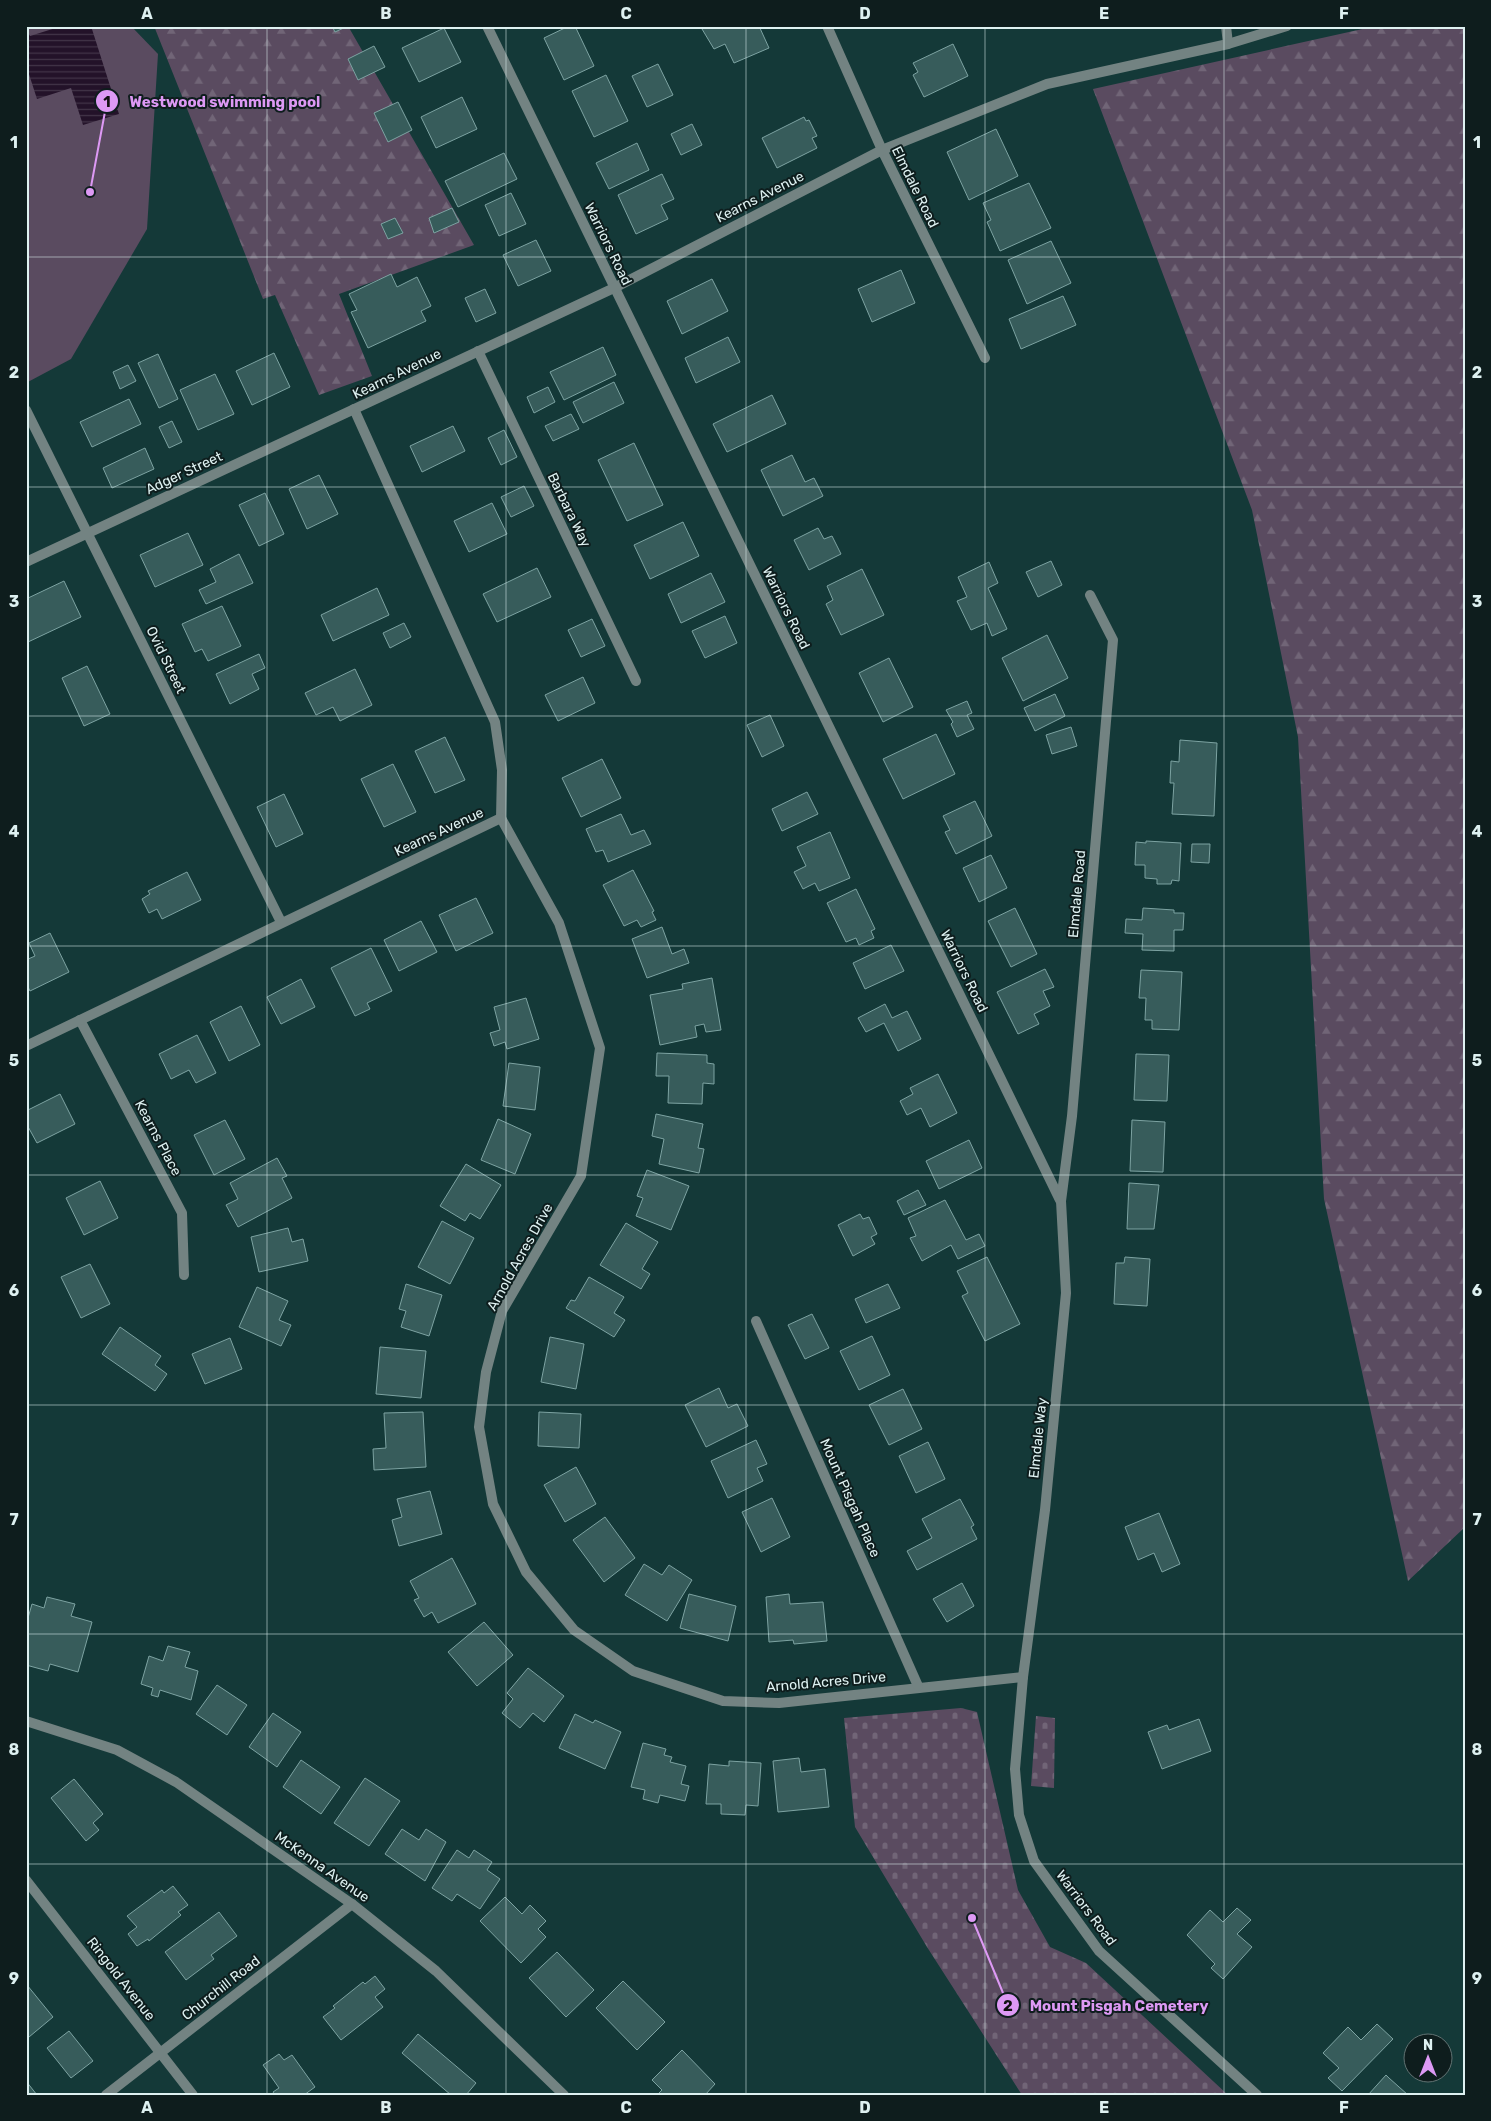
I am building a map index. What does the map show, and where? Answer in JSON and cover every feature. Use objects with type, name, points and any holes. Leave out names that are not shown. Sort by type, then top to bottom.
[{"type":"street","name":"Warriors Road","points":[[487,26],[1061,1201]]},
{"type":"street","name":"Elmdale Road","points":[[827,26],[882,150],[985,358]]},
{"type":"street","points":[[1226,26],[1228,44]]},
{"type":"street","name":"Kearns Avenue","points":[[26,1046],[501,818],[502,770],[495,722],[354,409],[614,288],[882,150],[1047,84],[1228,44],[1287,26]]},
{"type":"street","name":"Barbara Way","points":[[478,351],[636,681]]},
{"type":"street","name":"Adger Street","points":[[26,562],[354,409]]},
{"type":"street","name":"Ovid Street","points":[[26,410],[281,922]]},
{"type":"street","name":"Elmdale Road","points":[[1061,1201],[1072,1116],[1113,640],[1090,595]]},
{"type":"street","name":"Arnold Acres Drive","points":[[501,818],[558,923],[600,1048],[581,1176],[502,1311],[486,1372],[479,1427],[493,1504],[526,1572],[574,1630],[633,1672],[723,1701],[779,1703],[918,1686],[1023,1677]]},
{"type":"street","name":"Kearns Place","points":[[80,1020],[182,1213],[184,1275]]},
{"type":"street","name":"Elmdale Way","points":[[1023,1677],[1045,1510],[1066,1293],[1061,1201]]},
{"type":"street","name":"Mount Pisgah Place","points":[[756,1321],[918,1686]]},
{"type":"street","name":"Warriors Road","points":[[1023,1677],[1014,1768],[1019,1815],[1034,1861],[1099,1951],[1257,2095]]},
{"type":"street","name":"McKenna Avenue","points":[[26,1721],[117,1750],[176,1782],[352,1904],[436,1971],[564,2095]]},
{"type":"street","name":"Ringold Avenue","points":[[26,1880],[193,2095]]},
{"type":"street","name":"Churchill Road","points":[[106,2095],[352,1904]]},
{"type":"green space","points":[[26,26],[131,26],[158,54],[147,229],[71,359],[26,383]]},
{"type":"green space","points":[[154,26],[348,26],[474,245],[339,294],[372,376],[319,395],[275,295],[263,299]]},
{"type":"green space","points":[[1376,26],[1465,26],[1465,1527],[1408,1581],[1324,1199],[1298,737],[1252,510],[1093,89]]},
{"type":"green space","points":[[961,1708],[977,1712],[1018,1890],[1050,1947],[1086,1963],[1228,2095],[1022,2095],[927,1947],[855,1827],[844,1718]]},
{"type":"green space","points":[[1036,1716],[1055,1718],[1054,1788],[1031,1786]]},
{"type":"shaded area","points":[[62,26],[91,26],[119,114],[83,125],[71,88],[37,99],[26,65],[26,35],[29,34],[30,36]]},
{"type":"building","points":[[332,26],[348,26],[335,32]]},
{"type":"building","points":[[569,26],[575,26],[594,66],[564,80],[544,38]]},
{"type":"building","points":[[708,26],[759,26],[769,48],[734,63],[725,44],[714,49],[702,29]]},
{"type":"building","points":[[444,28],[461,62],[419,82],[402,48]]},
{"type":"building","points":[[953,44],[968,76],[924,97],[913,75],[918,72],[913,63]]},
{"type":"building","points":[[374,46],[385,67],[358,80],[348,59]]},
{"type":"building","points":[[658,64],[673,95],[647,107],[632,76]]},
{"type":"building","points":[[606,75],[628,121],[594,137],[572,91]]},
{"type":"building","points":[[462,97],[477,129],[436,148],[421,117]]},
{"type":"building","points":[[398,102],[412,130],[388,142],[374,113]]},
{"type":"building","points":[[804,117],[806,121],[809,120],[817,136],[812,138],[817,148],[777,168],[762,138]]},
{"type":"building","points":[[692,124],[702,145],[681,155],[671,134]]},
{"type":"building","points":[[996,129],[1018,176],[969,200],[947,152]]},
{"type":"building","points":[[637,143],[649,170],[609,189],[596,163]]},
{"type":"building","points":[[504,153],[517,179],[458,207],[445,181]]},
{"type":"building","points":[[662,174],[674,199],[661,205],[668,219],[636,234],[618,195]]},
{"type":"building","points":[[1029,183],[1051,228],[1000,251],[987,222],[991,220],[983,203]]},
{"type":"building","points":[[511,193],[526,224],[499,236],[485,205]]},
{"type":"building","points":[[452,208],[459,222],[434,233],[429,218]]},
{"type":"building","points":[[395,218],[403,233],[388,239],[381,224]]},
{"type":"building","points":[[536,240],[551,271],[518,286],[503,255]]},
{"type":"building","points":[[1051,241],[1071,283],[1027,304],[1008,260]]},
{"type":"building","points":[[901,270],[915,303],[872,322],[858,289]]},
{"type":"building","points":[[391,274],[397,287],[417,277],[431,306],[421,311],[426,321],[368,348],[351,312],[357,310],[349,294]]},
{"type":"building","points":[[712,279],[728,311],[682,334],[667,301]]},
{"type":"building","points":[[485,289],[496,313],[476,322],[465,298]]},
{"type":"building","points":[[1063,296],[1076,325],[1021,349],[1009,319]]},
{"type":"building","points":[[728,337],[740,362],[696,383],[685,358]]},
{"type":"building","points":[[603,347],[616,375],[564,400],[550,372]]},
{"type":"building","points":[[274,353],[290,387],[252,405],[236,371]]},
{"type":"building","points":[[158,354],[178,399],[159,408],[138,363]]},
{"type":"building","points":[[128,365],[136,381],[120,389],[113,372]]},
{"type":"building","points":[[215,374],[234,414],[198,430],[180,390]]},
{"type":"building","points":[[614,382],[624,403],[583,423],[573,402]]},
{"type":"building","points":[[548,387],[555,402],[534,413],[527,397]]},
{"type":"building","points":[[772,395],[786,424],[727,452],[713,424]]},
{"type":"building","points":[[129,399],[141,424],[92,447],[80,422]]},
{"type":"building","points":[[571,414],[579,429],[553,441],[545,426]]},
{"type":"building","points":[[172,421],[182,442],[169,448],[159,427]]},
{"type":"building","points":[[453,426],[465,451],[422,472],[410,446]]},
{"type":"building","points":[[504,430],[517,457],[501,465],[488,438]]},
{"type":"building","points":[[634,443],[663,505],[627,521],[598,460]]},
{"type":"building","points":[[145,448],[154,469],[112,488],[103,468]]},
{"type":"building","points":[[792,455],[805,482],[814,478],[823,496],[783,516],[761,470]]},
{"type":"building","points":[[319,475],[338,514],[307,529],[289,489]]},
{"type":"building","points":[[524,486],[534,506],[511,517],[501,497]]},
{"type":"building","points":[[265,493],[284,534],[259,546],[239,505]]},
{"type":"building","points":[[492,503],[507,534],[469,552],[454,521]]},
{"type":"building","points":[[683,522],[699,556],[650,579],[634,545]]},
{"type":"building","points":[[818,528],[824,539],[832,536],[841,554],[809,570],[794,540]]},
{"type":"building","points":[[188,533],[203,565],[155,587],[140,555]]},
{"type":"building","points":[[239,554],[253,583],[206,604],[199,590],[216,582],[210,569]]},
{"type":"building","points":[[1051,561],[1062,585],[1038,597],[1026,572]]},
{"type":"building","points":[[989,562],[998,583],[988,588],[1007,629],[992,636],[987,623],[971,630],[957,601],[967,597],[958,577]]},
{"type":"building","points":[[537,568],[551,597],[497,622],[483,594]]},
{"type":"building","points":[[862,569],[884,615],[841,635],[826,604],[833,600],[827,586]]},
{"type":"building","points":[[711,573],[725,602],[681,623],[668,594]]},
{"type":"building","points":[[64,581],[81,617],[28,642],[26,599]]},
{"type":"building","points":[[377,588],[389,615],[333,641],[321,615]]},
{"type":"building","points":[[222,606],[241,646],[208,661],[202,649],[195,652],[182,624]]},
{"type":"building","points":[[725,616],[737,643],[705,658],[692,631]]},
{"type":"building","points":[[592,619],[605,646],[581,657],[568,630]]},
{"type":"building","points":[[404,623],[411,637],[390,648],[383,633]]},
{"type":"building","points":[[1047,635],[1068,678],[1023,701],[1002,658]]},
{"type":"building","points":[[259,654],[265,668],[252,674],[259,689],[230,704],[216,674]]},
{"type":"building","points":[[889,658],[913,707],[883,722],[859,673]]},
{"type":"building","points":[[87,666],[110,714],[84,726],[62,678]]},
{"type":"building","points":[[355,669],[372,705],[340,721],[333,707],[316,715],[305,693]]},
{"type":"building","points":[[583,677],[595,703],[558,721],[545,695]]},
{"type":"building","points":[[1055,694],[1065,716],[1035,731],[1024,708]]},
{"type":"building","points":[[967,701],[972,713],[967,715],[974,729],[957,737],[951,724],[953,722],[946,710]]},
{"type":"building","points":[[770,715],[784,746],[762,757],[747,725]]},
{"type":"building","points":[[1071,727],[1077,746],[1052,754],[1046,735]]},
{"type":"building","points":[[936,734],[955,774],[903,799],[883,759]]},
{"type":"building","points":[[445,737],[465,780],[435,793],[415,751]]},
{"type":"building","points":[[1180,740],[1217,743],[1214,816],[1172,814],[1174,783],[1170,783],[1171,761],[1179,762]]},
{"type":"building","points":[[602,759],[621,798],[581,817],[562,778]]},
{"type":"building","points":[[393,764],[416,812],[384,827],[361,779]]},
{"type":"building","points":[[807,792],[818,814],[782,831],[772,809]]},
{"type":"building","points":[[284,794],[303,834],[276,847],[257,807]]},
{"type":"building","points":[[975,801],[992,836],[956,854],[945,832],[950,830],[943,816]]},
{"type":"building","points":[[621,814],[631,835],[644,830],[651,844],[608,862],[603,850],[596,852],[586,829]]},
{"type":"building","points":[[830,832],[850,878],[819,891],[815,883],[803,889],[794,872],[806,866],[797,847]]},
{"type":"building","points":[[1146,841],[1181,843],[1179,881],[1172,880],[1171,884],[1157,884],[1157,879],[1145,878],[1145,865],[1135,865],[1136,842],[1146,843]]},
{"type":"building","points":[[1192,844],[1210,844],[1209,863],[1191,862]]},
{"type":"building","points":[[991,855],[1007,888],[979,902],[963,868]]},
{"type":"building","points":[[633,870],[654,911],[652,912],[656,920],[641,927],[637,920],[624,926],[603,885]]},
{"type":"building","points":[[187,872],[201,900],[162,919],[157,909],[149,913],[142,899],[150,894],[148,891]]},
{"type":"building","points":[[856,889],[875,929],[871,931],[874,938],[859,945],[856,938],[846,942],[827,903]]},
{"type":"building","points":[[476,898],[493,933],[456,951],[439,915]]},
{"type":"building","points":[[1015,908],[1037,954],[1011,967],[988,921]]},
{"type":"building","points":[[1143,908],[1174,910],[1174,913],[1184,913],[1183,930],[1174,930],[1174,951],[1142,950],[1143,934],[1125,933],[1126,919],[1142,920]]},
{"type":"building","points":[[421,921],[437,952],[399,971],[384,940]]},
{"type":"building","points":[[662,927],[672,954],[684,949],[689,963],[647,978],[632,939]]},
{"type":"building","points":[[50,933],[69,972],[30,991],[26,983],[26,960],[35,956],[29,943]]},
{"type":"building","points":[[891,945],[904,971],[865,989],[853,963]]},
{"type":"building","points":[[371,948],[392,991],[367,1003],[370,1009],[355,1016],[331,968]]},
{"type":"building","points":[[1045,969],[1054,987],[1043,991],[1050,1006],[1034,1014],[1039,1024],[1018,1034],[997,992]]},
{"type":"building","points":[[1141,970],[1182,972],[1179,1030],[1152,1029],[1152,1020],[1145,1020],[1146,998],[1139,998]]},
{"type":"building","points":[[712,978],[721,1030],[706,1032],[704,1024],[695,1026],[697,1037],[660,1045],[650,995],[683,989],[682,984]]},
{"type":"building","points":[[301,979],[315,1007],[281,1024],[267,997]]},
{"type":"building","points":[[526,998],[539,1039],[507,1049],[505,1042],[494,1046],[490,1033],[500,1030],[494,1007]]},
{"type":"building","points":[[885,1004],[892,1018],[907,1011],[921,1039],[898,1051],[884,1023],[866,1032],[858,1018]]},
{"type":"building","points":[[241,1006],[260,1045],[229,1061],[210,1022]]},
{"type":"building","points":[[197,1035],[216,1073],[196,1083],[189,1070],[171,1079],[159,1054]]},
{"type":"building","points":[[657,1053],[707,1055],[707,1063],[714,1064],[714,1084],[703,1083],[702,1104],[668,1103],[669,1076],[656,1076]]},
{"type":"building","points":[[1136,1054],[1169,1055],[1167,1101],[1134,1100]]},
{"type":"building","points":[[509,1063],[540,1067],[535,1110],[503,1106]]},
{"type":"building","points":[[938,1074],[957,1113],[930,1127],[921,1108],[907,1115],[900,1101],[913,1094],[910,1088]]},
{"type":"building","points":[[60,1094],[75,1124],[37,1143],[26,1123],[26,1111]]},
{"type":"building","points":[[656,1114],[703,1124],[698,1148],[704,1149],[699,1173],[659,1164],[664,1139],[652,1136]]},
{"type":"building","points":[[498,1119],[531,1134],[515,1174],[481,1160]]},
{"type":"building","points":[[225,1120],[245,1159],[214,1175],[194,1135]]},
{"type":"building","points":[[1132,1120],[1165,1122],[1163,1172],[1130,1171]]},
{"type":"building","points":[[969,1140],[982,1168],[939,1189],[926,1161]]},
{"type":"building","points":[[277,1158],[287,1176],[282,1178],[292,1198],[238,1227],[226,1205],[238,1199],[230,1183]]},
{"type":"building","points":[[466,1164],[501,1185],[480,1219],[470,1213],[465,1221],[440,1206]]},
{"type":"building","points":[[647,1170],[689,1186],[671,1230],[636,1216],[643,1198],[637,1196]]},
{"type":"building","points":[[100,1181],[118,1218],[84,1235],[66,1198]]},
{"type":"building","points":[[1129,1183],[1159,1185],[1154,1229],[1127,1229]]},
{"type":"building","points":[[918,1190],[926,1205],[904,1215],[897,1201]]},
{"type":"building","points":[[945,1200],[966,1240],[979,1234],[985,1246],[958,1259],[951,1245],[922,1261],[910,1238],[916,1236],[908,1218]]},
{"type":"building","points":[[860,1214],[863,1219],[869,1217],[877,1234],[871,1237],[875,1244],[853,1256],[838,1225]]},
{"type":"building","points":[[442,1221],[474,1238],[450,1284],[418,1267]]},
{"type":"building","points":[[626,1223],[658,1242],[642,1269],[650,1274],[641,1289],[600,1265]]},
{"type":"building","points":[[288,1228],[292,1242],[303,1239],[308,1261],[259,1272],[251,1237]]},
{"type":"building","points":[[987,1257],[1020,1324],[985,1341],[962,1296],[968,1293],[957,1271]]},
{"type":"building","points":[[1125,1257],[1150,1259],[1147,1306],[1114,1304],[1116,1263],[1124,1263]]},
{"type":"building","points":[[90,1264],[110,1304],[81,1318],[61,1277]]},
{"type":"building","points":[[589,1277],[624,1297],[614,1313],[625,1320],[614,1337],[566,1308],[571,1300],[575,1301]]},
{"type":"building","points":[[406,1284],[442,1295],[429,1336],[401,1327],[406,1311],[399,1309]]},
{"type":"building","points":[[888,1284],[900,1308],[866,1323],[855,1299]]},
{"type":"building","points":[[257,1287],[288,1301],[279,1320],[291,1325],[281,1346],[239,1327]]},
{"type":"building","points":[[812,1314],[829,1348],[805,1359],[788,1325]]},
{"type":"building","points":[[120,1327],[161,1356],[155,1365],[167,1374],[155,1391],[102,1354]]},
{"type":"building","points":[[872,1336],[890,1375],[859,1390],[840,1351]]},
{"type":"building","points":[[550,1337],[584,1344],[576,1389],[541,1382]]},
{"type":"building","points":[[230,1338],[242,1369],[205,1384],[192,1354]]},
{"type":"building","points":[[380,1347],[426,1351],[421,1398],[376,1394]]},
{"type":"building","points":[[719,1388],[728,1408],[737,1404],[748,1426],[706,1447],[685,1405]]},
{"type":"building","points":[[903,1389],[922,1429],[889,1445],[869,1405]]},
{"type":"building","points":[[423,1412],[426,1467],[374,1470],[373,1449],[386,1448],[384,1413]]},
{"type":"building","points":[[539,1412],[581,1414],[579,1448],[538,1446]]},
{"type":"building","points":[[756,1440],[767,1464],[757,1468],[763,1481],[728,1498],[711,1461]]},
{"type":"building","points":[[928,1442],[945,1479],[916,1493],[899,1456]]},
{"type":"building","points":[[576,1467],[596,1504],[565,1522],[544,1485]]},
{"type":"building","points":[[430,1491],[442,1534],[399,1546],[392,1520],[402,1517],[397,1499]]},
{"type":"building","points":[[772,1498],[790,1537],[761,1552],[742,1512]]},
{"type":"building","points":[[960,1499],[974,1525],[971,1527],[977,1539],[917,1570],[907,1551],[932,1538],[922,1519]]},
{"type":"building","points":[[1159,1513],[1180,1564],[1162,1572],[1154,1553],[1138,1560],[1125,1527]]},
{"type":"building","points":[[605,1517],[635,1558],[604,1582],[573,1540]]},
{"type":"building","points":[[452,1558],[476,1604],[438,1623],[432,1612],[424,1617],[414,1600],[419,1598],[410,1581]]},
{"type":"building","points":[[644,1564],[662,1575],[669,1565],[692,1580],[667,1621],[625,1595]]},
{"type":"building","points":[[962,1583],[974,1606],[947,1622],[933,1599]]},
{"type":"building","points":[[689,1594],[736,1606],[728,1641],[680,1628]]},
{"type":"building","points":[[789,1594],[790,1604],[823,1602],[827,1641],[794,1644],[793,1640],[769,1642],[766,1597]]},
{"type":"building","points":[[47,1597],[75,1604],[71,1616],[92,1622],[78,1672],[50,1664],[48,1671],[26,1665],[26,1625],[32,1604],[44,1608]]},
{"type":"building","points":[[484,1622],[513,1655],[477,1686],[448,1652]]},
{"type":"building","points":[[168,1646],[190,1652],[185,1667],[198,1671],[191,1700],[160,1690],[158,1697],[151,1695],[153,1688],[141,1684],[149,1656],[163,1661]]},
{"type":"building","points":[[528,1668],[564,1696],[544,1722],[533,1713],[520,1728],[502,1713],[513,1699],[507,1693]]},
{"type":"building","points":[[217,1685],[247,1705],[227,1735],[196,1714]]},
{"type":"building","points":[[273,1713],[301,1732],[277,1767],[249,1747]]},
{"type":"building","points":[[575,1714],[593,1723],[595,1720],[621,1732],[605,1769],[559,1748]]},
{"type":"building","points":[[1199,1719],[1211,1751],[1162,1769],[1148,1732],[1167,1725],[1169,1730]]},
{"type":"building","points":[[643,1743],[666,1749],[664,1755],[672,1757],[670,1762],[686,1766],[681,1784],[689,1786],[685,1801],[660,1795],[658,1803],[643,1799],[645,1790],[631,1787]]},
{"type":"building","points":[[799,1758],[801,1772],[825,1769],[829,1807],[778,1812],[773,1761]]},
{"type":"building","points":[[301,1760],[340,1787],[321,1814],[283,1787]]},
{"type":"building","points":[[729,1761],[761,1763],[758,1806],[746,1805],[745,1815],[721,1814],[721,1804],[706,1804],[709,1764],[729,1766]]},
{"type":"building","points":[[365,1778],[400,1801],[369,1846],[334,1823]]},
{"type":"building","points":[[74,1779],[103,1814],[93,1823],[99,1830],[86,1841],[51,1798]]},
{"type":"building","points":[[402,1829],[419,1840],[426,1829],[446,1842],[425,1881],[385,1854]]},
{"type":"building","points":[[457,1850],[469,1858],[474,1850],[492,1862],[487,1870],[500,1879],[480,1909],[457,1894],[452,1901],[432,1888]]},
{"type":"building","points":[[173,1886],[188,1905],[178,1912],[181,1915],[149,1941],[148,1939],[137,1946],[128,1934],[137,1927],[127,1916],[162,1890],[164,1893]]},
{"type":"building","points":[[505,1897],[522,1914],[530,1905],[546,1921],[538,1929],[546,1937],[521,1963],[480,1921]]},
{"type":"building","points":[[1237,1908],[1251,1920],[1237,1934],[1252,1947],[1223,1979],[1211,1968],[1215,1964],[1187,1935],[1210,1910],[1223,1922]]},
{"type":"building","points":[[219,1912],[237,1936],[211,1955],[214,1959],[186,1980],[165,1952]]},
{"type":"building","points":[[557,1952],[594,1990],[566,2017],[529,1978]]},
{"type":"building","points":[[375,1976],[385,1989],[375,1997],[383,2007],[341,2040],[323,2017],[335,2008],[333,2006],[363,1982],[365,1984]]},
{"type":"building","points":[[623,1981],[665,2022],[637,2050],[596,2008]]},
{"type":"building","points":[[27,1985],[53,2017],[29,2037],[26,2034]]},
{"type":"building","points":[[1377,2024],[1393,2039],[1342,2091],[1328,2078],[1339,2068],[1323,2053],[1348,2027],[1361,2040]]},
{"type":"building","points":[[69,2031],[93,2061],[71,2078],[47,2048]]},
{"type":"building","points":[[418,2034],[476,2083],[466,2095],[451,2095],[402,2053]]},
{"type":"building","points":[[682,2050],[715,2084],[705,2095],[657,2095],[662,2090],[652,2080]]},
{"type":"building","points":[[279,2054],[284,2060],[292,2055],[315,2087],[304,2095],[275,2095],[273,2092],[279,2088],[263,2065]]},
{"type":"building","points":[[1386,2075],[1389,2078],[1408,2095],[1368,2095]]},
{"type":"building","points":[[26,2081],[37,2095],[26,2095]]},
{"type":"place","name":"Westwood swimming pool","points":[[90,192]]},
{"type":"place","name":"Mount Pisgah Cemetery","points":[[972,1918]]}]
